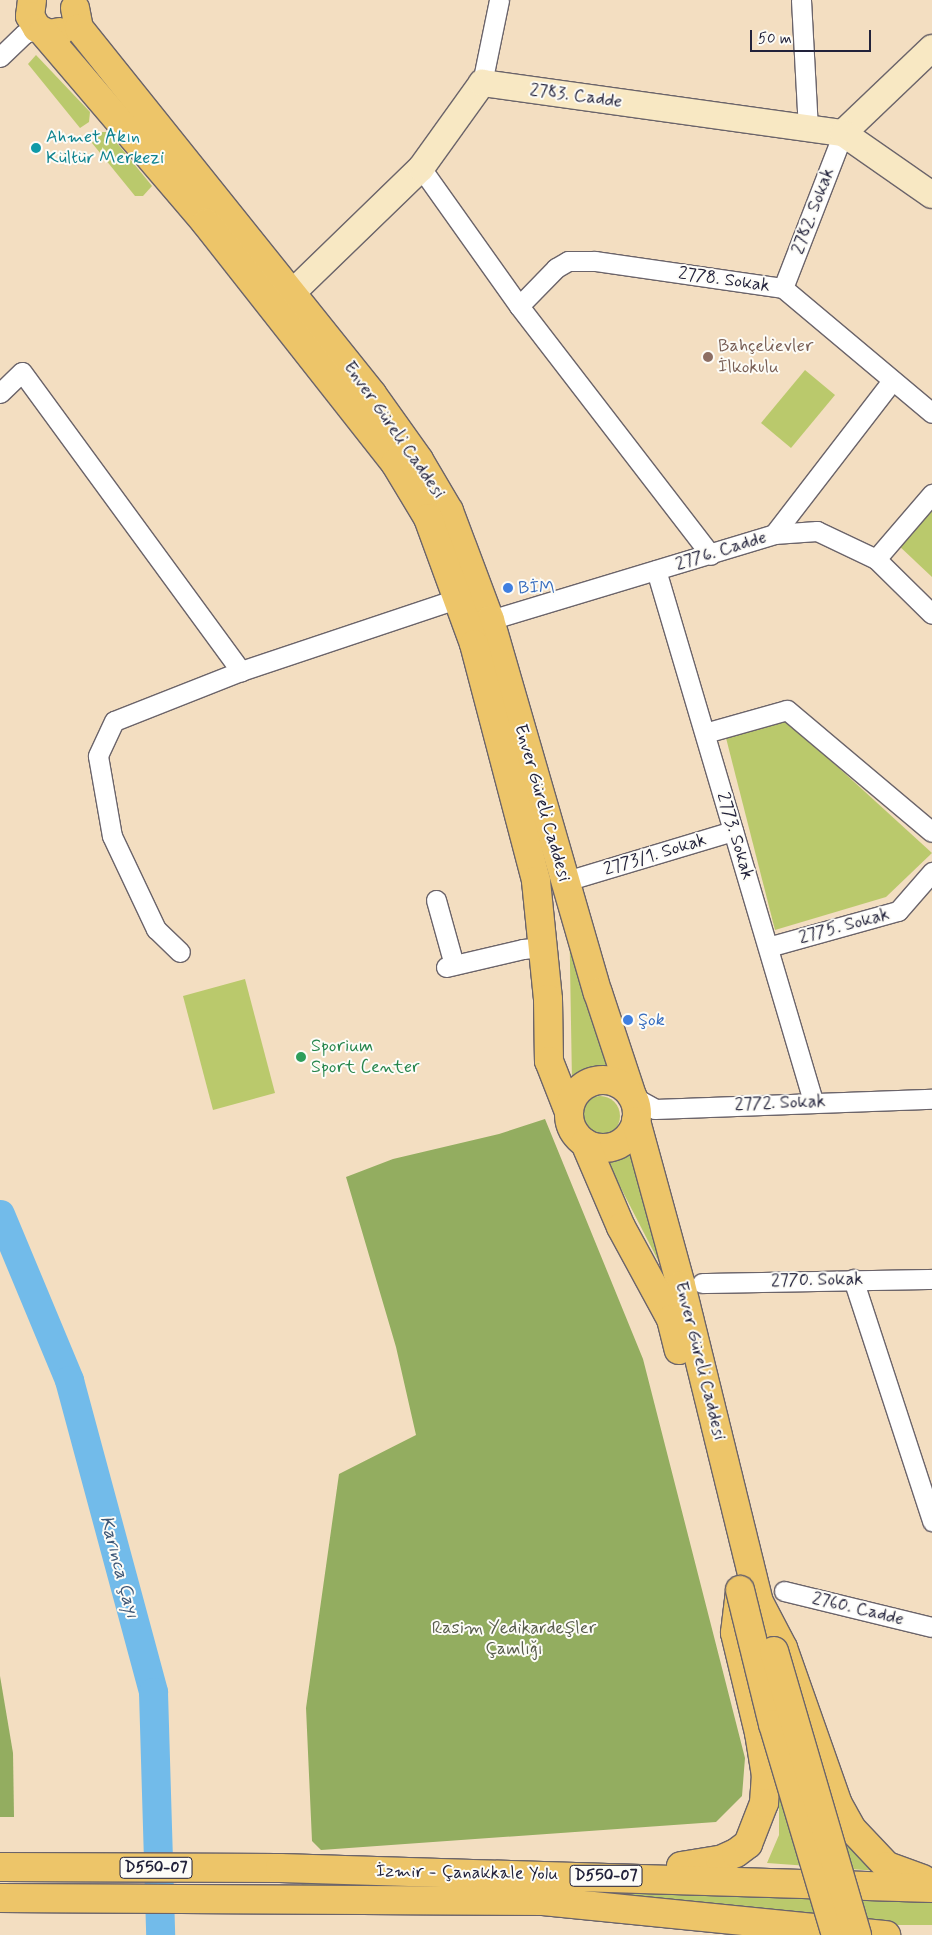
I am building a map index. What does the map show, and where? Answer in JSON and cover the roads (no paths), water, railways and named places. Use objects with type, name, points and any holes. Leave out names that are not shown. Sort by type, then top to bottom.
[{"type":"main road","points":[[32,15],[56,33],[68,27],[74,4]]},
{"type":"main road","name":"Enver Güreli Caddesi","points":[[74,4],[79,28],[293,292],[419,460],[449,511],[490,620],[595,983],[641,1108],[750,1596]]},
{"type":"main road","name":"Enver Güreli Caddesi","points":[[32,15],[206,223],[395,464],[428,518],[459,598],[474,644],[536,881],[548,999],[549,1061],[568,1112]]},
{"type":"main road","points":[[843,133],[932,48]]},
{"type":"main road","name":"2783. Cadde","points":[[482,83],[843,133],[932,195]]},
{"type":"main road","points":[[293,292],[421,168],[482,83]]},
{"type":"main road","points":[[594,1081],[615,1082],[641,1108],[626,1140],[616,1146],[600,1148],[585,1143],[572,1130],[568,1112],[576,1092],[594,1081]]},
{"type":"main road","name":"Enver Güreli Caddesi","points":[[585,1143],[621,1227],[671,1319],[750,1596]]},
{"type":"main road","points":[[603,1876],[720,1860],[748,1844],[764,1803],[766,1776],[759,1733],[735,1633],[750,1596]]},
{"type":"main road","points":[[750,1596],[783,1648],[838,1804],[852,1829],[887,1866],[932,1882]]},
{"type":"main road","points":[[750,1596],[773,1724],[836,1935]]},
{"type":"main road","points":[[750,1596],[857,1935]]},
{"type":"main road","name":"İzmir - Çanakkale Yolu","points":[[0,1867],[280,1868],[603,1876],[932,1888]]},
{"type":"main road","name":"İzmir - Çanakkale Yolu","points":[[0,1898],[543,1901],[647,1913],[886,1935]]},
{"type":"main road","points":[[647,1913],[725,1935]]},
{"type":"street","points":[[482,83],[499,0]]},
{"type":"street","points":[[801,0],[808,128]]},
{"type":"street","points":[[0,58],[24,34],[32,15]]},
{"type":"street","name":"2782. Sokak","points":[[783,288],[843,133]]},
{"type":"street","points":[[421,168],[519,306],[711,555]]},
{"type":"street","name":"2778. Sokak","points":[[519,306],[556,268],[568,261],[595,261],[783,288],[892,382],[932,413]]},
{"type":"street","points":[[0,393],[22,372],[240,671]]},
{"type":"street","points":[[774,534],[892,382]]},
{"type":"street","points":[[876,559],[932,494]]},
{"type":"street","name":"2776. Cadde","points":[[490,620],[711,555],[774,534],[817,531],[876,559],[932,614]]},
{"type":"street","name":"2773. Sokak","points":[[656,570],[813,1101]]},
{"type":"street","points":[[180,952],[156,929],[112,836],[98,756],[114,722],[240,671],[459,598]]},
{"type":"street","points":[[705,733],[788,710],[932,832]]},
{"type":"street","name":"2773/1. Sokak","points":[[576,878],[734,831]]},
{"type":"street","name":"2775. Sokak","points":[[768,946],[898,911],[932,872]]},
{"type":"street","points":[[436,900],[450,966],[523,949],[543,948]]},
{"type":"street","name":"2772. Sokak","points":[[641,1108],[813,1101],[932,1100]]},
{"type":"street","points":[[853,1279],[931,1517]]},
{"type":"street","name":"2770. Sokak","points":[[702,1283],[932,1279]]},
{"type":"street","name":"2760. Cadde","points":[[784,1591],[932,1627]]},
{"type":"waterway","name":"Karınca Çayı","points":[[0,1214],[69,1380],[153,1692],[160,1935]]},
{"type":"place","name":"Ahmet Akın Kültür Merkezi","points":[[36,148]]},
{"type":"place","name":"Bahçelievler İlkokulu","points":[[708,357]]},
{"type":"place","name":"BİM","points":[[508,588]]},
{"type":"place","name":"Şok","points":[[628,1020]]},
{"type":"place","name":"Sporium Sport Center","points":[[301,1057]]},
{"type":"park label","name":"Rasim Yedikardeşler Çamlığı","points":[[514,1639]]}]
